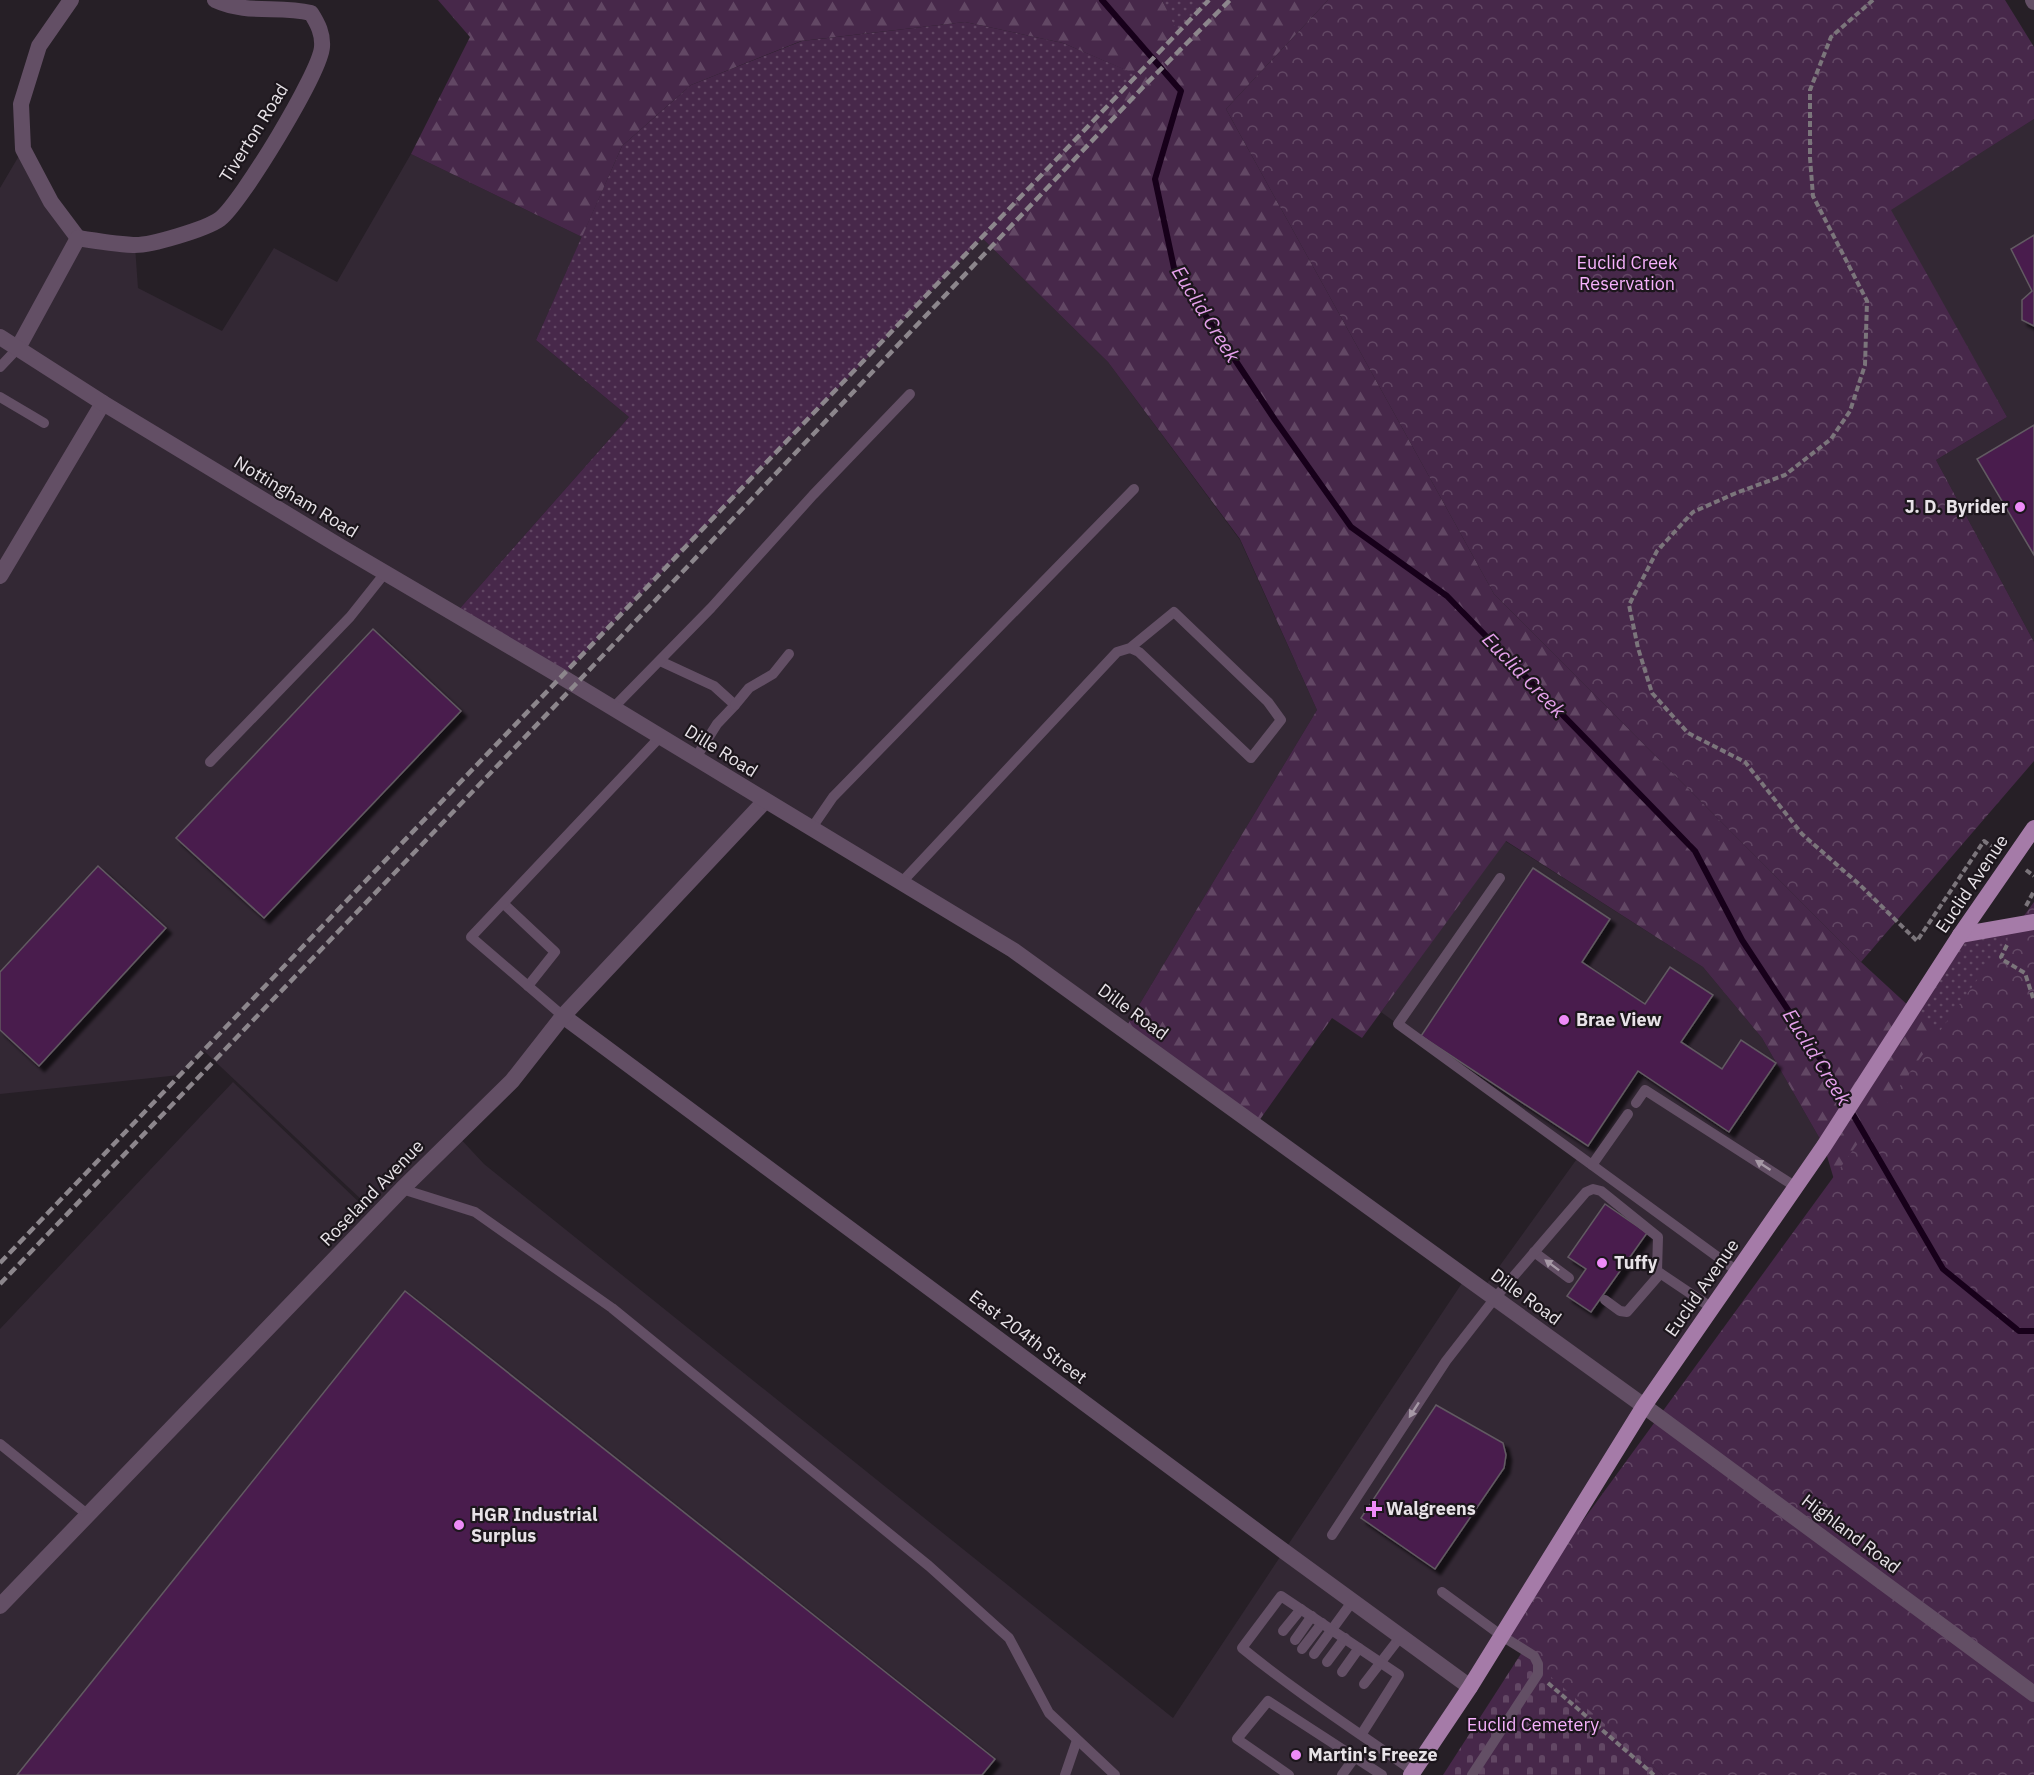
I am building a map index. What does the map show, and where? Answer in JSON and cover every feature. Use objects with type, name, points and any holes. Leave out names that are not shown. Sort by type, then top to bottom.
[{"type":"main road","name":"Euclid Avenue","points":[[1412,1773],[1470,1687],[1644,1406],[1824,1146],[1960,935],[2034,828]]},
{"type":"main road","points":[[1960,935],[2034,922]]},
{"type":"street","points":[[18,348],[78,238],[51,202],[23,149],[21,104],[39,46],[71,0]]},
{"type":"street","name":"Tiverton Road","points":[[78,238],[135,246],[183,235],[220,219],[252,180],[306,86],[322,49],[319,25],[311,13],[294,9],[249,10],[215,0]]},
{"type":"street","name":"Nottingham Road","points":[[0,337],[103,403],[574,686]]},
{"type":"street","points":[[0,576],[103,403]]},
{"type":"street","name":"Dille Road","points":[[574,686],[1013,950],[1644,1406]]},
{"type":"street","name":"Roseland Avenue","points":[[0,1606],[402,1189],[512,1080],[563,1016],[765,801]]},
{"type":"street","name":"East 204th Street","points":[[563,1016],[1352,1602],[1470,1687]]},
{"type":"street","name":"Highland Road","points":[[1644,1406],[2034,1694]]},
{"type":"lane","points":[[0,367],[18,348]]},
{"type":"lane","points":[[613,708],[711,608],[813,495],[910,394]]},
{"type":"lane","points":[[0,397],[44,423]]},
{"type":"lane","points":[[811,829],[833,797],[1134,489]]},
{"type":"lane","points":[[210,762],[350,617],[385,573]]},
{"type":"lane","points":[[901,883],[1118,652],[1130,648],[1174,612],[1268,702],[1281,720],[1251,758],[1138,652],[1130,648]]},
{"type":"lane","points":[[696,759],[717,724],[749,688],[773,674],[789,654]]},
{"type":"lane","points":[[660,661],[714,686],[735,705]]},
{"type":"lane","points":[[563,1016],[471,937],[660,737]]},
{"type":"lane","points":[[1500,878],[1398,1024],[1737,1271]]},
{"type":"lane","points":[[504,904],[555,952],[528,986]]},
{"type":"lane","points":[[1636,1103],[1646,1090],[1796,1186]]},
{"type":"lane","points":[[1592,1165],[1628,1114]]},
{"type":"lane","points":[[402,1189],[475,1212],[612,1308],[771,1436],[929,1566],[1009,1638],[1049,1713],[1115,1775]]},
{"type":"lane","points":[[1332,1535],[1446,1361],[1495,1298],[1586,1191],[1593,1189],[1601,1191],[1658,1237],[1657,1271],[1712,1308]]},
{"type":"lane","points":[[1534,1252],[1569,1278]]},
{"type":"lane","points":[[1605,1300],[1620,1311],[1627,1312],[1660,1274]]},
{"type":"lane","points":[[0,1444],[88,1515]]},
{"type":"lane","points":[[1443,1592],[1502,1636],[1534,1656],[1538,1664],[1538,1674],[1472,1775]]},
{"type":"lane","points":[[1360,1734],[1400,1675],[1281,1596],[1242,1648],[1259,1662],[1275,1666],[1341,1714],[1360,1734],[1412,1773]]},
{"type":"lane","points":[[1314,1654],[1352,1602]]},
{"type":"lane","points":[[1283,1631],[1300,1609]]},
{"type":"lane","points":[[1299,1644],[1317,1620]]},
{"type":"lane","points":[[1364,1684],[1401,1636]]},
{"type":"lane","points":[[1327,1662],[1345,1638]]},
{"type":"lane","points":[[1342,1672],[1359,1648]]},
{"type":"lane","points":[[1259,1662],[1267,1653]]},
{"type":"lane","points":[[1289,1775],[1237,1739],[1268,1701],[1382,1775]]},
{"type":"lane","points":[[1065,1775],[1077,1740]]},
{"type":"lane","points":[[1342,1775],[1355,1757]]},
{"type":"path","points":[[1873,0],[1831,37],[1810,90],[1810,158],[1813,196],[1867,301],[1865,365],[1850,411],[1831,439],[1785,475],[1736,492],[1693,512],[1658,551],[1629,605],[1638,648],[1652,693],[1688,733],[1745,762],[1802,834],[1860,885],[1917,941],[1984,841],[1989,845]]},
{"type":"path","points":[[2001,957],[2025,973],[2034,1001]]},
{"type":"path","points":[[1538,1674],[1654,1775]]},
{"type":"shaded area","points":[[2034,119],[2034,642],[1936,460],[2007,417],[1890,210]]},
{"type":"shaded area","points":[[23,149],[78,238],[135,246],[138,288],[222,331],[274,248],[337,282],[411,154],[582,237],[536,340],[629,417],[455,614],[561,677],[982,238],[1108,362],[1240,540],[1317,710],[1124,1030],[765,801],[457,1135],[484,1164],[1173,1718],[1466,1277],[1483,1289],[1579,1156],[1381,1012],[1505,841],[1703,967],[1762,1038],[1824,1146],[1411,1775],[0,1775],[0,1329],[233,1082],[362,1205],[365,1203],[204,1051],[180,1075],[0,1094],[0,188]]},
{"type":"green space","points":[[438,0],[1162,0],[1178,33],[1209,0],[1328,0],[1226,109],[1494,594],[1861,962],[2001,1091],[1865,1283],[1824,1146],[1762,1038],[1703,967],[1506,841],[1362,1038],[1332,1018],[1256,1125],[1124,1030],[1317,710],[1240,539],[1108,362],[982,238],[1137,75],[1063,43],[965,22],[801,41],[691,85],[622,146],[582,237],[411,154],[470,37]]},
{"type":"green space","points":[[1162,0],[1209,0],[1177,34]]},
{"type":"green space","name":"Euclid Creek Reservation","points":[[1328,0],[2005,0],[2034,47],[2034,119],[1891,210],[2007,417],[1936,460],[2034,642],[2034,761],[1861,962],[1494,594],[1226,109]]},
{"type":"green space","points":[[965,22],[1063,43],[1138,75],[562,677],[455,614],[629,417],[536,340],[622,146],[691,85],[802,41]]},
{"type":"green space","points":[[2034,902],[2034,1775],[1663,1775],[1501,1633]]},
{"type":"green space","points":[[2034,920],[2034,1219],[1912,1010],[1960,935]]},
{"type":"green space","name":"Euclid Cemetery","points":[[1524,1649],[1663,1775],[1443,1775]]},
{"type":"building","points":[[2034,235],[2034,326],[2022,320],[2022,300],[2032,291],[2011,249]]},
{"type":"building","name":"J. D. Byrider","points":[[2034,425],[2034,555],[1977,459]]},
{"type":"building","points":[[373,629],[461,711],[264,918],[176,838]]},
{"type":"building","points":[[98,866],[166,928],[39,1066],[0,1030],[0,972]]},
{"type":"building","name":"Brae View","points":[[1533,868],[1610,919],[1582,962],[1645,1004],[1670,967],[1713,995],[1681,1042],[1722,1069],[1741,1040],[1776,1063],[1729,1132],[1638,1071],[1588,1146],[1421,1036]]},
{"type":"building","name":"Tuffy","points":[[1605,1204],[1647,1233],[1591,1312],[1567,1296],[1586,1269],[1568,1257]]},
{"type":"building","name":"HGR Industrial Surplus","points":[[405,1291],[995,1759],[982,1775],[17,1775]]},
{"type":"building","name":"Walgreens","points":[[1436,1405],[1503,1443],[1506,1455],[1504,1468],[1435,1569],[1361,1518]]},
{"type":"waterway","name":"Euclid Creek","points":[[1102,0],[1181,91],[1155,179],[1174,268],[1275,420],[1351,527],[1447,596],[1695,851],[1742,940],[1823,1063],[1943,1269],[2019,1331],[2034,1331]]},
{"type":"railway","points":[[0,1263],[1209,0]]},
{"type":"railway","points":[[0,1284],[574,686],[1146,84],[1230,0]]},
{"type":"place","name":"J. D. Byrider","points":[[2020,507]]},
{"type":"place","name":"Brae View","points":[[1564,1020]]},
{"type":"place","name":"Tuffy","points":[[1602,1263]]},
{"type":"place","name":"Walgreens","points":[[1374,1509]]},
{"type":"place","name":"HGR Industrial Surplus","points":[[459,1525]]},
{"type":"place","name":"Martin's Freeze","points":[[1296,1755]]}]
